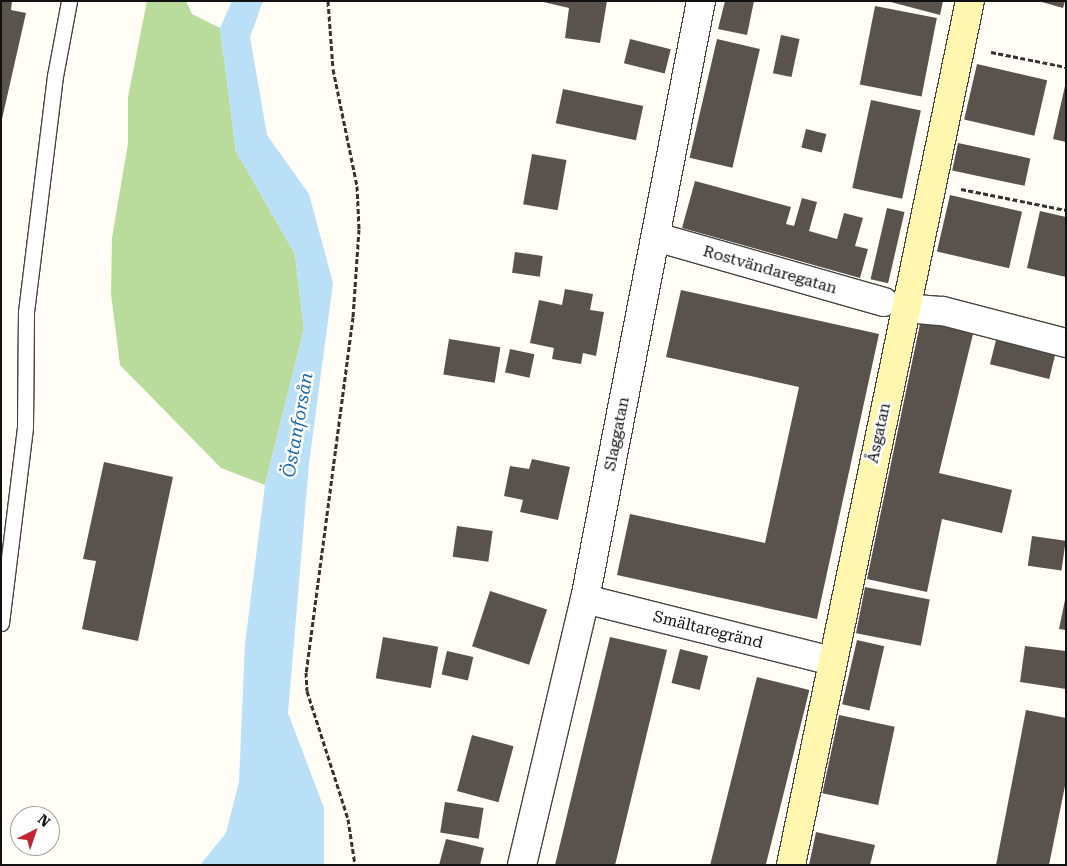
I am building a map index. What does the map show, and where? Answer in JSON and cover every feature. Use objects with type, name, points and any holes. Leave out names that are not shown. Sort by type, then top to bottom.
[{"type":"street","name":"Slaggatan","points":[[522,865],[585,599],[700,1]]},
{"type":"street","name":"Åsgatan","points":[[791,865],[832,661],[895,305],[931,183],[970,1]]},
{"type":"street","name":"Rostvändaregatan","points":[[656,237],[895,305],[943,311],[1066,343]]},
{"type":"street","name":"Smältaregränd","points":[[585,599],[832,661]]},
{"type":"lane","points":[[1,623],[25,427],[26,312],[55,76],[69,1]]},
{"type":"path","points":[[328,1],[333,69],[358,186],[359,229],[353,318],[306,672],[307,691],[348,819],[355,865]]},
{"type":"path","points":[[961,45],[1066,67]]},
{"type":"path","points":[[931,183],[1066,210]]},
{"type":"green space","points":[[147,1],[186,1],[192,14],[220,28],[236,151],[295,254],[304,329],[265,485],[221,468],[120,365],[111,294],[112,238],[128,143],[128,97]]},
{"type":"water","name":"Östanforsån","points":[[232,1],[263,1],[250,37],[267,135],[309,194],[333,283],[309,463],[288,713],[324,808],[324,865],[200,865],[226,833],[239,782],[245,644],[265,485],[304,329],[295,254],[236,151],[220,28]]},
{"type":"building","points":[[1,1],[12,1],[11,10],[26,13],[2,119]]},
{"type":"building","points":[[539,1],[607,1],[600,43],[565,38],[569,8]]},
{"type":"building","points":[[725,1],[754,1],[747,35],[718,29]]},
{"type":"building","points":[[887,1],[943,1],[940,15]]},
{"type":"building","points":[[1038,1],[1065,1],[1063,8]]},
{"type":"building","points":[[875,6],[937,18],[922,97],[860,85]]},
{"type":"building","points":[[781,35],[800,39],[791,77],[773,73]]},
{"type":"building","points":[[630,39],[671,49],[665,73],[624,63]]},
{"type":"building","points":[[717,39],[760,49],[732,168],[690,158]]},
{"type":"building","points":[[977,64],[1047,80],[1034,136],[964,120]]},
{"type":"building","points":[[1066,86],[1066,142],[1053,139]]},
{"type":"building","points":[[563,89],[643,106],[636,140],[556,123]]},
{"type":"building","points":[[871,100],[921,111],[902,199],[852,188]]},
{"type":"building","points":[[806,129],[826,134],[822,153],[801,147]]},
{"type":"building","points":[[958,143],[1030,158],[1025,186],[952,170]]},
{"type":"building","points":[[532,154],[566,160],[558,210],[523,204]]},
{"type":"building","points":[[695,181],[791,207],[786,224],[794,226],[802,198],[817,202],[809,231],[837,239],[844,213],[863,218],[855,246],[868,249],[860,278],[682,228]]},
{"type":"building","points":[[950,195],[1022,212],[1009,268],[937,252]]},
{"type":"building","points":[[887,208],[905,212],[888,283],[871,279]]},
{"type":"building","points":[[1040,211],[1066,217],[1066,277],[1027,268]]},
{"type":"building","points":[[515,252],[543,256],[540,277],[512,273]]},
{"type":"building","points":[[565,289],[593,294],[590,310],[604,312],[596,356],[583,353],[581,364],[552,359],[554,348],[530,343],[539,300],[562,305]]},
{"type":"building","points":[[681,290],[879,334],[817,619],[617,575],[630,514],[765,543],[799,387],[666,357]]},
{"type":"building","points":[[921,319],[974,330],[939,473],[1012,490],[1002,533],[942,519],[927,592],[867,579]]},
{"type":"building","points":[[997,336],[1056,351],[1049,379],[990,364]]},
{"type":"building","points":[[449,339],[500,347],[495,383],[443,375]]},
{"type":"building","points":[[510,349],[534,354],[529,378],[505,372]]},
{"type":"building","points":[[532,459],[570,467],[558,520],[520,512],[523,500],[504,496],[510,466],[529,469]]},
{"type":"building","points":[[104,462],[173,477],[138,641],[82,629],[96,561],[83,559]]},
{"type":"building","points":[[457,526],[493,531],[488,562],[453,557]]},
{"type":"building","points":[[1032,536],[1066,541],[1061,570],[1028,566]]},
{"type":"building","points":[[865,587],[930,600],[921,646],[856,633]]},
{"type":"building","points":[[490,591],[547,610],[529,665],[472,646]]},
{"type":"building","points":[[1066,600],[1066,630],[1059,629]]},
{"type":"building","points":[[383,637],[438,647],[431,688],[376,678]]},
{"type":"building","points":[[610,637],[667,650],[615,865],[555,865]]},
{"type":"building","points":[[857,640],[884,646],[869,711],[842,704]]},
{"type":"building","points":[[1025,646],[1066,651],[1066,689],[1020,682]]},
{"type":"building","points":[[680,649],[708,656],[700,690],[672,683]]},
{"type":"building","points":[[447,651],[473,657],[468,680],[442,674]]},
{"type":"building","points":[[757,677],[809,690],[766,865],[710,864]]},
{"type":"building","points":[[1026,710],[1066,718],[1066,781],[1049,865],[996,865]]},
{"type":"building","points":[[839,715],[895,727],[878,805],[822,793]]},
{"type":"building","points":[[472,735],[514,746],[499,802],[457,791]]},
{"type":"building","points":[[445,802],[484,808],[479,839],[440,833]]},
{"type":"building","points":[[816,832],[875,845],[870,865],[809,865]]},
{"type":"building","points":[[446,839],[484,848],[480,865],[439,865]]}]
